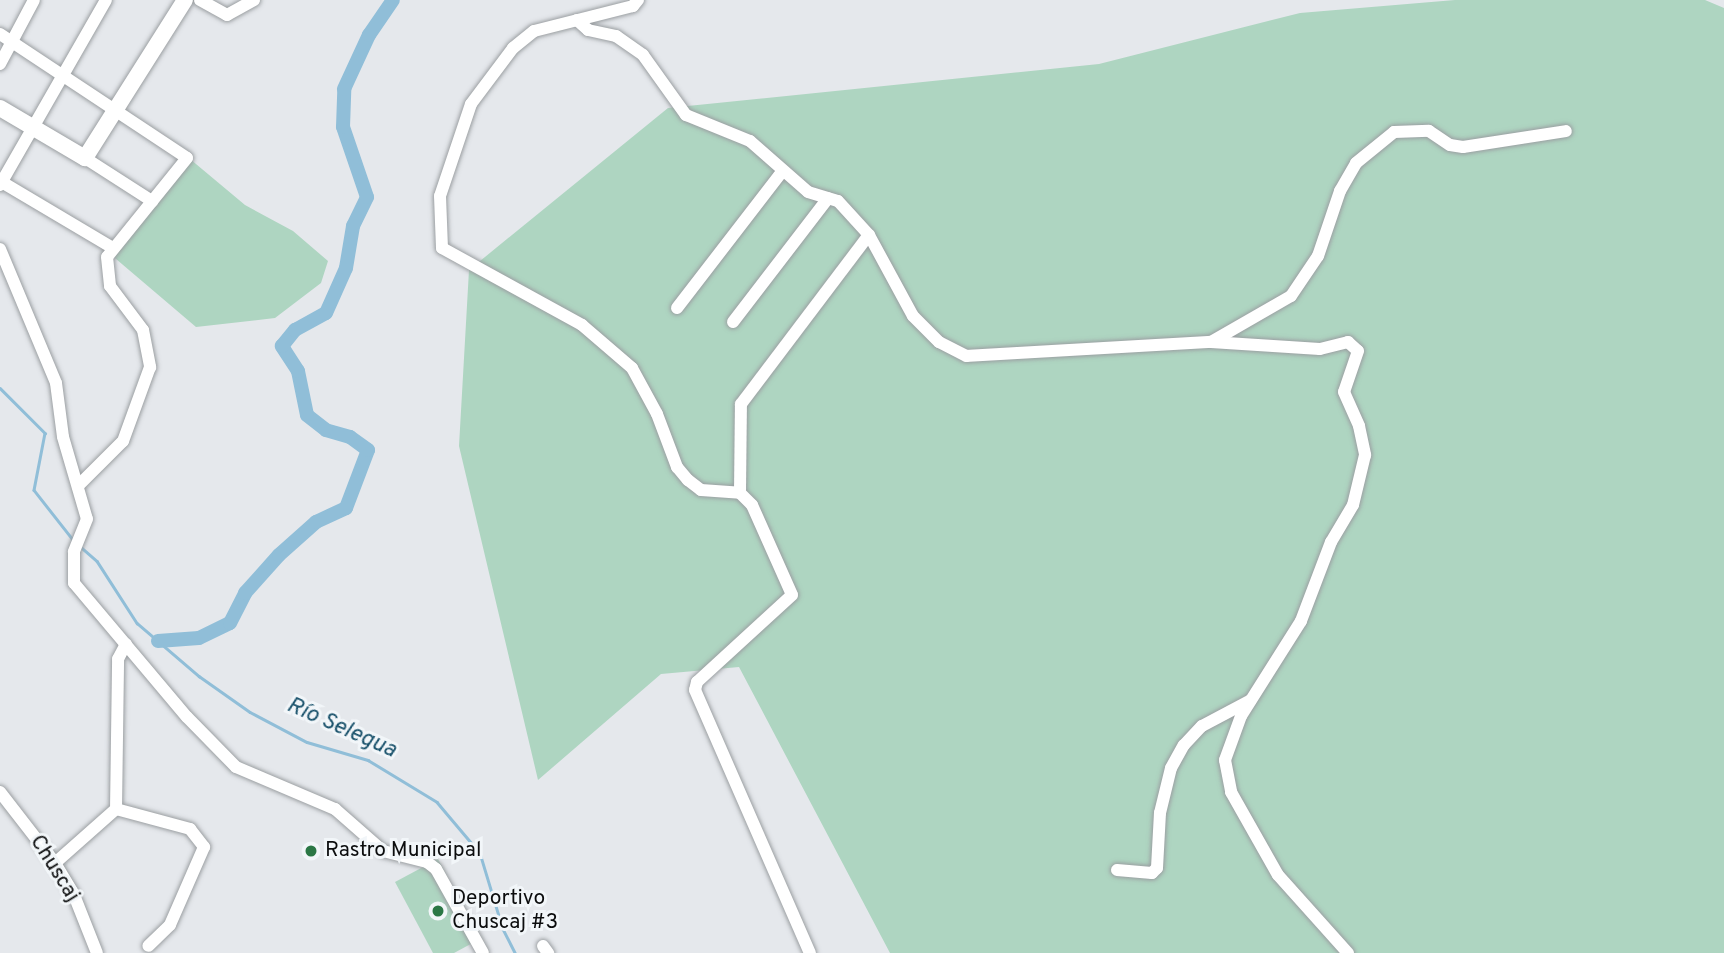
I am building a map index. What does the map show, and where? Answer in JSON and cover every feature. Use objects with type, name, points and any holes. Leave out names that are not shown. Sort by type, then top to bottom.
[{"type":"main road","points":[[0,108],[85,158],[185,0]]},
{"type":"street","points":[[0,64],[34,0]]},
{"type":"street","points":[[106,0],[1,183],[114,248]]},
{"type":"street","points":[[200,0],[227,15],[254,0]]},
{"type":"street","points":[[638,0],[633,6],[534,31],[513,48],[471,104],[440,196],[442,248],[582,325],[632,368],[657,414],[677,467],[701,490],[740,493],[752,505],[769,537],[792,595],[697,682],[695,690],[810,953]]},
{"type":"street","points":[[577,20],[588,30],[631,44],[658,71],[686,115],[750,141],[781,173],[808,192],[828,198],[855,216],[869,235],[913,316],[939,342],[967,356],[1211,342],[1320,349],[1348,342],[1358,351],[1344,392],[1359,426],[1365,455],[1356,496],[1331,542],[1301,621],[1229,741],[1225,760],[1231,792],[1278,875],[1348,953]]},
{"type":"street","points":[[0,34],[116,108],[187,158],[107,257],[110,286],[143,330],[150,367],[123,441],[79,485]]},
{"type":"street","points":[[1211,342],[1292,296],[1318,256],[1340,191],[1356,163],[1394,132],[1429,131],[1450,145],[1463,147],[1566,131]]},
{"type":"street","points":[[85,158],[152,201]]},
{"type":"street","points":[[677,308],[781,173]]},
{"type":"street","points":[[733,321],[828,198]]},
{"type":"street","points":[[740,493],[741,404],[869,235]]},
{"type":"street","points":[[0,248],[56,383],[63,437],[87,519],[76,546],[74,583],[236,767],[335,809],[383,851],[436,869],[483,953]]},
{"type":"street","points":[[55,863],[116,809],[118,659],[126,644]]},
{"type":"street","points":[[1117,870],[1152,873],[1157,868],[1160,813],[1171,768],[1184,744],[1202,726],[1253,699]]},
{"type":"street","name":"Chuscaj","points":[[0,792],[55,863],[74,895],[97,953]]},
{"type":"street","points":[[116,809],[190,829],[204,847],[170,925],[148,946]]},
{"type":"green space","points":[[1455,0],[1705,0],[1724,8],[1724,953],[890,953],[739,667],[661,674],[538,780],[459,446],[469,270],[668,108],[1099,64],[1300,13]]},
{"type":"green space","points":[[190,159],[245,205],[293,231],[328,261],[321,283],[275,318],[196,327],[109,253]]},
{"type":"green space","name":"Deportivo Chuscaj #3","points":[[438,859],[480,939],[454,953],[433,953],[395,882]]},
{"type":"waterway","name":"Río Selegua","points":[[158,641],[199,638],[230,623],[245,593],[279,555],[316,522],[346,508],[368,450],[350,437],[326,430],[307,415],[298,371],[282,346],[295,330],[326,313],[346,268],[353,226],[367,197],[343,127],[344,89],[369,35],[393,0]]},
{"type":"waterway","name":"Río Selegua","points":[[0,388],[45,433],[34,490],[74,541]]},
{"type":"waterway","name":"Río Selegua","points":[[82,548],[97,561],[137,623],[199,676],[250,712],[307,742],[368,760],[437,802],[480,853],[503,929],[515,953]]},
{"type":"place","name":"Rastro Municipal","points":[[311,851]]},
{"type":"place","name":"Deportivo Chuscaj #3","points":[[438,911]]}]
